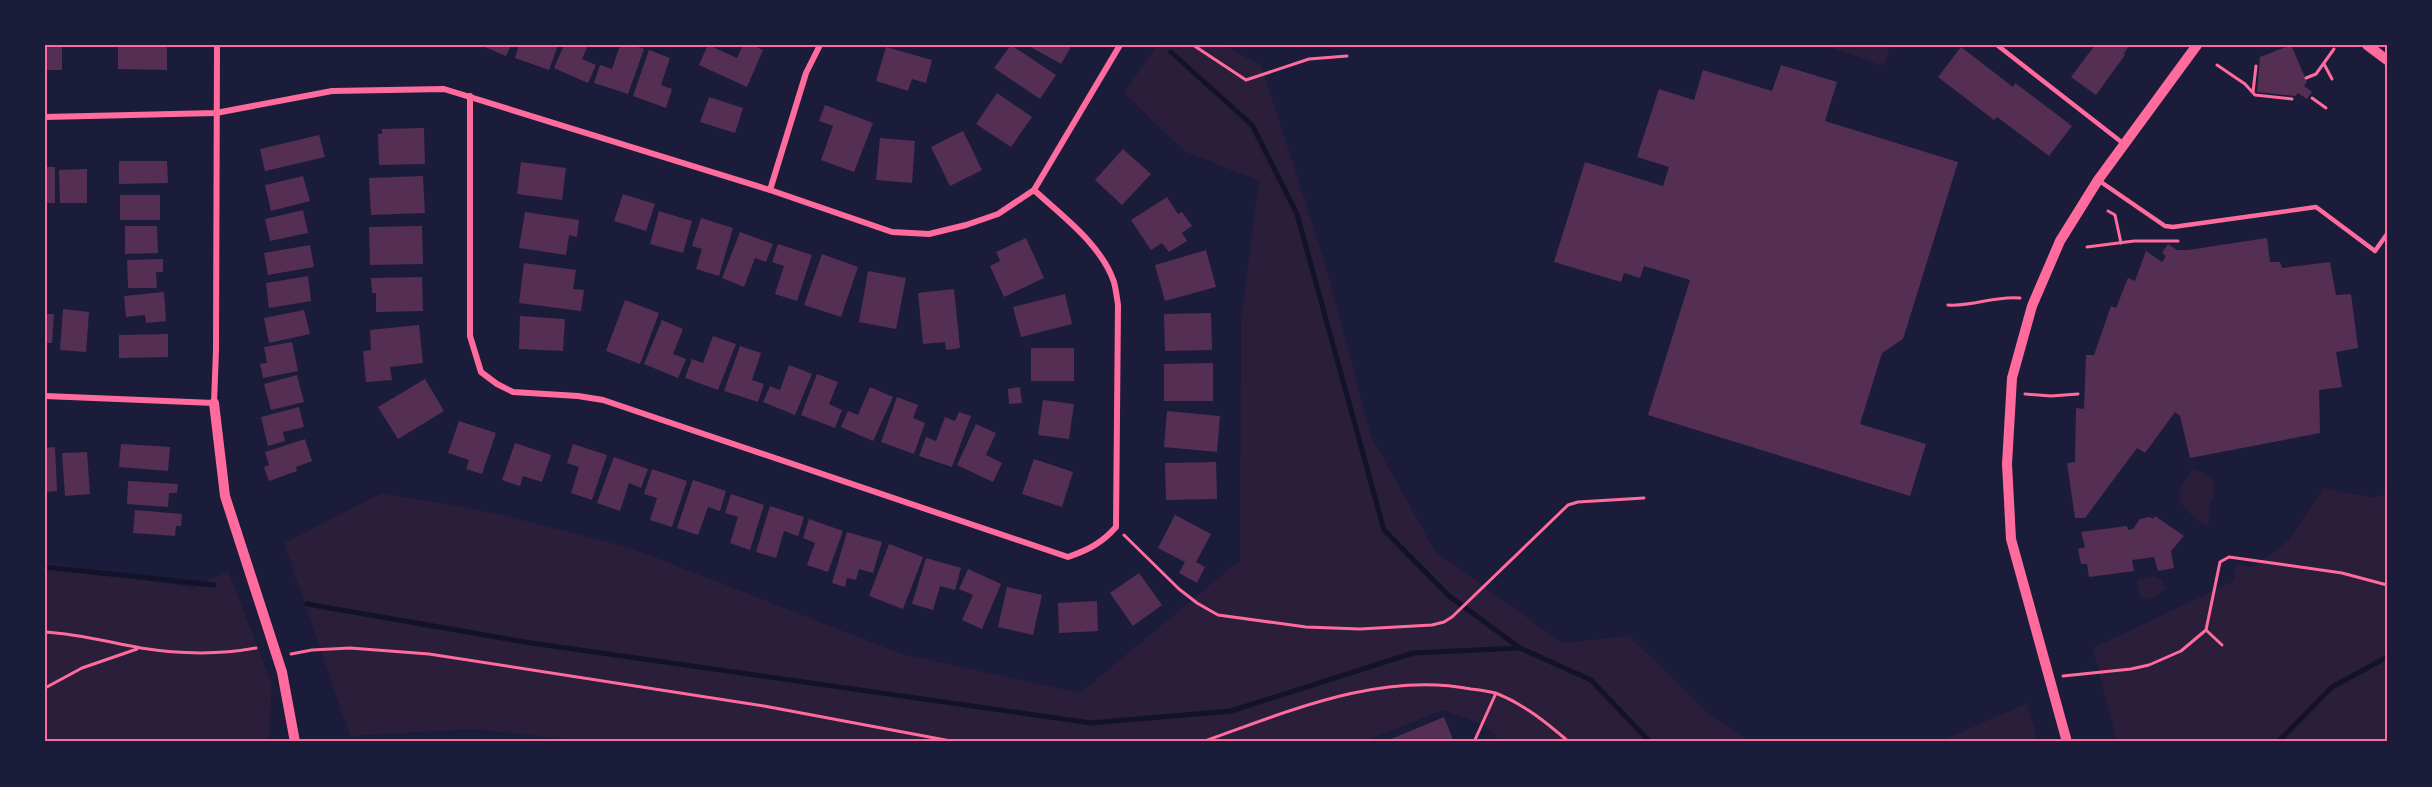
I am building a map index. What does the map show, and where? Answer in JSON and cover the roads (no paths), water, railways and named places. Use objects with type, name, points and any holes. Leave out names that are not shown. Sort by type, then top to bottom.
[{"type":"street","points":[[217,45],[214,403],[225,496],[282,672],[295,742]]},
{"type":"street","points":[[770,190],[806,73],[820,45]]},
{"type":"street","points":[[45,117],[216,113],[332,91],[433,87],[470,96],[770,190],[892,232],[929,234],[998,214],[1034,189],[1120,45]]},
{"type":"street","points":[[2067,742],[2012,539],[2007,464],[2012,378],[2034,300],[2060,241],[2098,180],[2197,45]]},
{"type":"street","points":[[2367,45],[2387,60]]},
{"type":"street","points":[[470,96],[470,336],[481,372],[513,392],[603,400],[1068,557],[1092,549],[1116,527],[1118,305],[1113,282],[1102,259],[1088,240],[1034,189]]},
{"type":"street","points":[[45,396],[214,403]]},
{"type":"lane","points":[[1997,45],[2124,144]]},
{"type":"lane","points":[[2098,180],[2165,226],[2173,227],[2316,207],[2375,251],[2387,234]]},
{"type":"waterway","points":[[1171,52],[1252,125],[1297,214],[1384,530],[1449,596],[1520,648]]},
{"type":"waterway","points":[[45,567],[214,585]]},
{"type":"waterway","points":[[307,604],[531,643],[1091,723],[1231,711],[1413,653],[1520,648],[1591,680],[1650,742]]},
{"type":"waterway","points":[[2278,742],[2332,687],[2387,657]]}]
